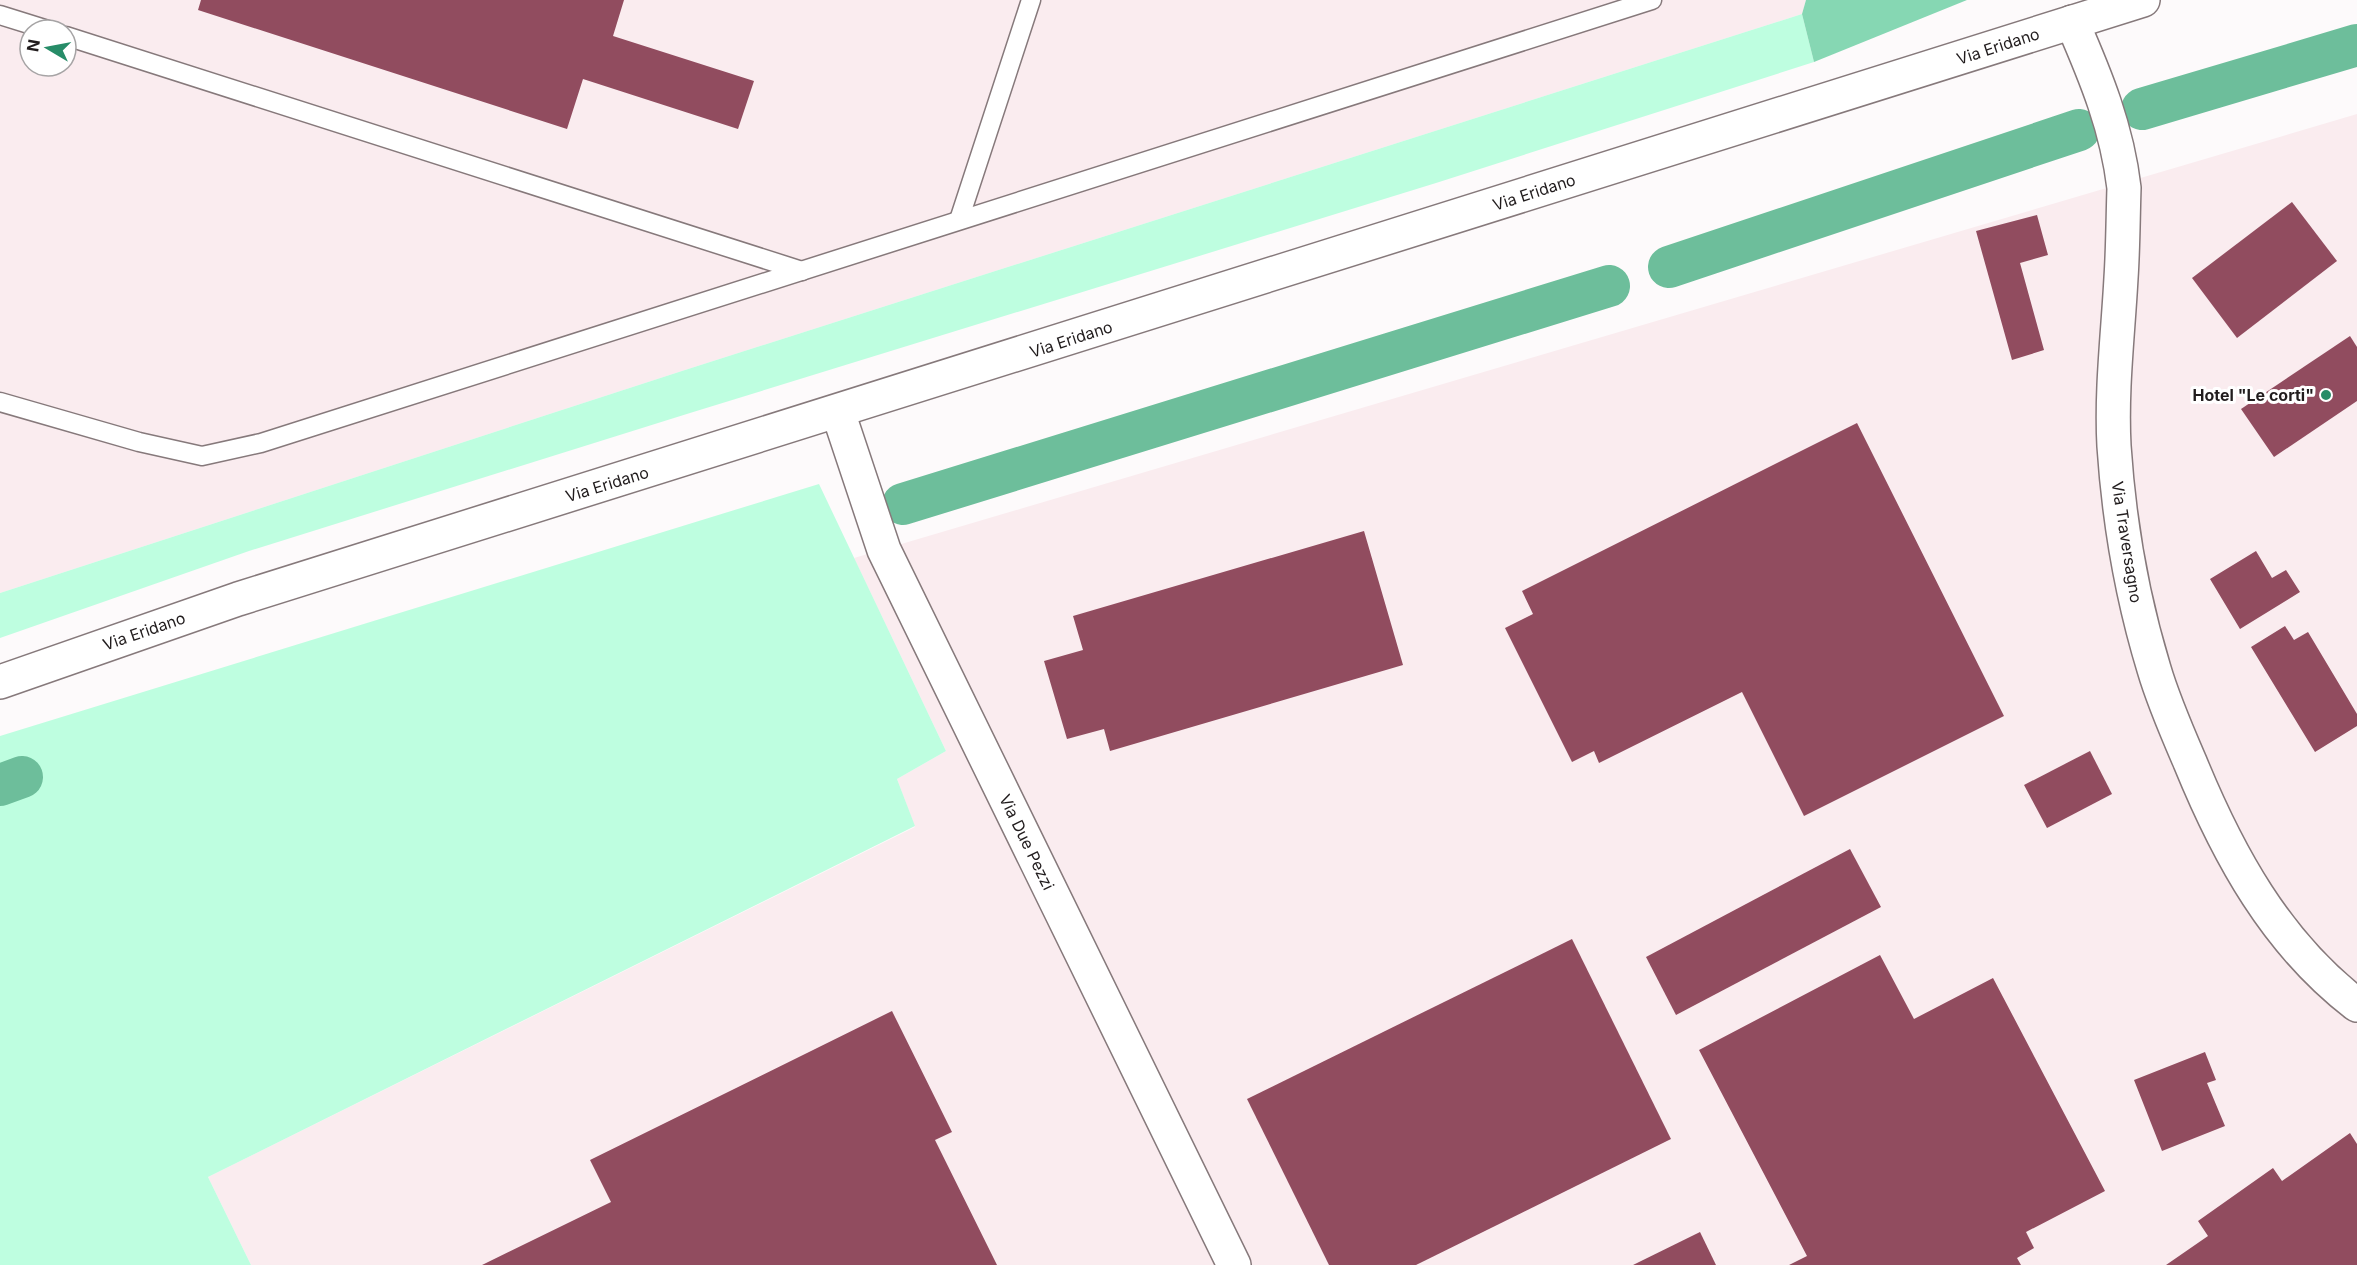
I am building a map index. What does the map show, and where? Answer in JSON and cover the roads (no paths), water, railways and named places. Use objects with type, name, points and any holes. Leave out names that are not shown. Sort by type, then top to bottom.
[{"type":"main road","name":"Via Eridano","points":[[0,682],[238,599],[2144,0]]},
{"type":"main road","name":"Via Traversagno","points":[[2072,22],[2100,87],[2121,160],[2124,188],[2114,394],[2114,443],[2118,494],[2142,628],[2154,671],[2182,744],[2226,845],[2274,922],[2305,960],[2331,985],[2357,1005]]},
{"type":"main road","name":"Via Due Pezzi","points":[[838,412],[884,550],[1234,1265]]},
{"type":"lane","points":[[959,220],[1031,0]]},
{"type":"lane","points":[[0,402],[139,442],[202,456],[261,443],[1652,0]]},
{"type":"lane","points":[[0,15],[18,21]]},
{"type":"lane","points":[[78,40],[802,271]]},
{"type":"waterway","points":[[2142,109],[2357,45]]},
{"type":"waterway","points":[[1669,267],[2079,130]]},
{"type":"waterway","points":[[903,504],[1609,286]]},
{"type":"waterway","points":[[0,785],[22,777]]},
{"type":"place","name":"Hotel \"Le corti\"","points":[[2326,395]]}]
